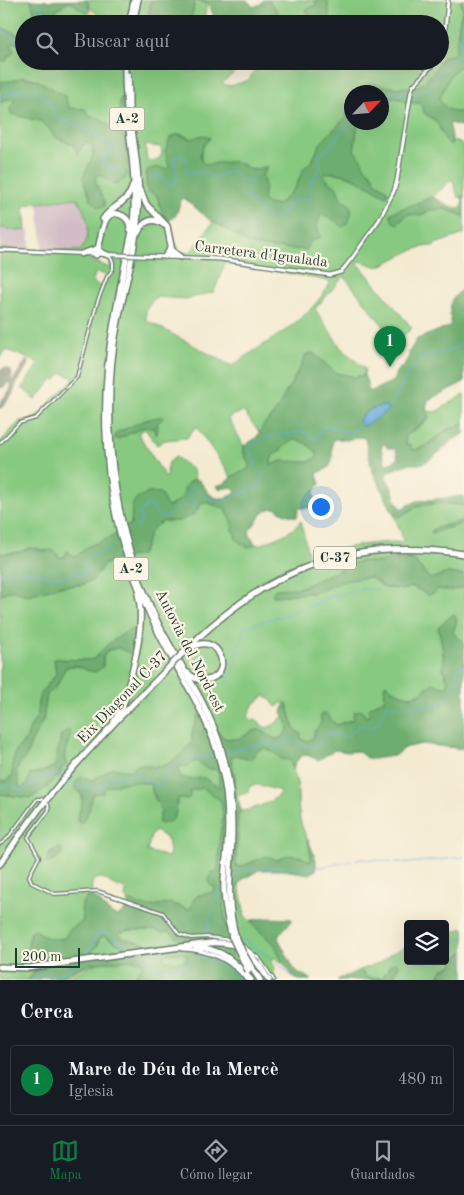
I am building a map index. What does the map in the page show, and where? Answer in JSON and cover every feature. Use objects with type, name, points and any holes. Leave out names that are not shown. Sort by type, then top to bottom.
[{"type":"highway","points":[[133,15],[136,0]]},
{"type":"highway","name":"Autovia del Nord-est","points":[[127,70],[125,106],[135,197],[133,226],[109,348],[105,416],[112,492],[120,530],[135,579],[157,629],[202,711],[213,736],[222,766],[228,815],[224,890],[227,916],[255,980]]},
{"type":"highway","name":"Autovia del Nord-est","points":[[128,70],[139,190],[135,243],[119,316],[112,360],[110,402],[111,450],[118,500],[131,553],[149,602],[205,708],[225,764],[232,820],[229,899],[234,935]]},
{"type":"highway","points":[[135,143],[139,159],[142,194],[150,210],[164,222],[170,244],[169,254],[180,257]]},
{"type":"highway","points":[[97,251],[103,220],[128,198],[134,177]]},
{"type":"highway","points":[[97,251],[104,224],[108,217],[114,214],[122,215],[128,220],[131,227],[126,257]]},
{"type":"highway","points":[[135,243],[142,225],[148,220],[159,221],[164,224],[168,233]]},
{"type":"highway","points":[[81,254],[97,251],[108,255]]},
{"type":"highway","name":"Eix Diagonal C-37","points":[[0,866],[16,840],[59,784],[104,734],[182,654],[219,619],[248,596],[278,579],[314,564],[340,556],[400,549],[432,549],[464,554]]},
{"type":"highway","points":[[104,734],[124,704],[141,625],[141,604],[135,579]]},
{"type":"highway","points":[[168,641],[189,674],[194,678],[207,680],[214,677],[220,669],[222,662],[220,655],[216,648],[210,644],[199,644],[182,654]]},
{"type":"highway","points":[[0,860],[16,840]]},
{"type":"highway","points":[[0,967],[28,968],[226,942],[242,948],[254,958],[269,980]]},
{"type":"highway","points":[[206,946],[230,958],[251,980]]},
{"type":"highway","name":"Autovia del Nord-est","points":[[250,970],[260,980]]},
{"type":"street","points":[[446,15],[448,0]]},
{"type":"street","name":"Carretera d'Igualada","points":[[180,257],[220,259],[330,275],[341,272],[376,225],[394,191],[410,95],[413,86],[428,70]]},
{"type":"street","points":[[0,250],[81,254]]},
{"type":"street","points":[[108,255],[139,256],[169,254]]},
{"type":"street","points":[[0,444],[19,423],[36,418],[77,377],[97,303],[107,278],[113,269],[113,262],[108,255]]},
{"type":"street","points":[[0,844],[7,839],[37,799],[42,799]]},
{"type":"street","points":[[48,804],[49,810],[28,837],[39,857],[29,876],[32,883],[55,894],[97,891],[163,913],[179,934],[191,938],[207,937],[235,941],[255,954],[274,980]]},
{"type":"street","points":[[215,952],[219,957],[231,964],[247,980]]},
{"type":"shaded area","points":[[77,198],[84,211],[88,233],[83,248],[81,251],[43,250],[38,203]]},
{"type":"shaded area","points":[[0,228],[29,231],[30,250],[0,249]]},
{"type":"green space","points":[[0,0],[31,0],[36,15],[15,15],[15,33],[0,27]]},
{"type":"green space","points":[[31,0],[87,0],[90,11],[88,13],[85,12],[73,3],[67,2],[55,11],[55,15],[35,14]]},
{"type":"green space","points":[[87,0],[151,0],[148,15],[97,15],[90,8]]},
{"type":"green space","points":[[151,0],[198,0],[195,1],[192,15],[149,14]]},
{"type":"green space","points":[[198,0],[247,0],[253,7],[261,4],[263,0],[269,0],[280,15],[213,15],[209,5]]},
{"type":"green space","points":[[199,0],[207,4],[205,15],[192,15],[195,1]]},
{"type":"green space","points":[[269,0],[316,0],[315,6],[306,9],[309,15],[280,15]]},
{"type":"green space","points":[[316,0],[327,0],[330,15],[309,15],[306,9],[315,6]]},
{"type":"green space","points":[[327,0],[461,0],[463,10],[455,52],[449,55],[449,15],[330,15]]},
{"type":"green space","points":[[460,0],[464,0],[464,68],[459,67],[451,74],[439,99],[444,106],[453,112],[464,110],[464,127],[449,123],[452,137],[451,145],[446,142],[437,122],[424,112],[420,103],[406,103],[398,98],[389,97],[389,87],[407,88],[418,86],[426,81],[435,70],[449,70],[449,55],[455,52],[463,10]]},
{"type":"green space","points":[[70,1],[88,13],[90,11],[90,15],[55,15],[55,11]]},
{"type":"green space","points":[[0,27],[15,33],[15,42],[11,44],[14,52],[7,58],[7,61],[3,61],[0,58]]},
{"type":"green space","points":[[13,42],[15,43],[15,70],[234,70],[234,73],[223,82],[223,84],[230,86],[249,80],[255,70],[434,70],[417,87],[389,87],[389,85],[373,83],[366,85],[344,85],[344,119],[320,144],[312,161],[304,168],[296,186],[277,205],[266,204],[263,199],[262,175],[267,168],[251,170],[237,162],[207,165],[203,163],[201,156],[208,136],[192,139],[181,134],[172,136],[166,149],[169,167],[167,169],[153,168],[146,173],[147,189],[157,196],[162,211],[170,223],[175,242],[181,252],[190,253],[214,221],[249,244],[263,247],[306,250],[311,241],[321,237],[317,226],[321,215],[336,220],[351,211],[350,206],[339,197],[337,188],[327,180],[324,175],[325,173],[349,176],[386,196],[387,190],[375,182],[372,174],[366,169],[354,150],[357,130],[389,130],[389,97],[412,103],[420,103],[425,114],[437,122],[446,142],[452,142],[452,140],[464,145],[464,195],[462,198],[458,197],[453,180],[434,196],[391,213],[392,220],[399,223],[408,214],[422,215],[430,210],[445,209],[464,216],[464,234],[435,244],[435,246],[413,250],[378,267],[360,261],[357,262],[412,328],[402,337],[389,333],[344,276],[315,309],[341,348],[365,369],[364,375],[356,377],[336,373],[313,353],[306,354],[273,416],[265,423],[260,433],[243,411],[228,418],[244,446],[244,454],[250,465],[246,471],[231,477],[196,426],[187,438],[165,440],[157,445],[145,429],[138,433],[165,477],[168,476],[167,467],[169,463],[176,457],[193,470],[195,480],[187,483],[183,497],[167,508],[153,492],[140,496],[134,503],[131,524],[112,537],[89,546],[75,557],[65,556],[60,558],[56,552],[36,548],[0,554],[0,442],[20,421],[36,417],[74,378],[61,373],[56,380],[53,379],[36,400],[22,388],[39,363],[7,350],[0,357],[0,249],[80,251],[87,238],[88,225],[84,210],[77,198],[24,205],[26,231],[0,228],[0,103],[7,99],[16,100],[10,109],[11,114],[40,121],[48,127],[55,137],[74,145],[78,154],[85,142],[92,145],[92,159],[85,172],[86,183],[92,194],[105,202],[96,187],[95,178],[98,174],[112,184],[126,178],[128,144],[122,97],[120,99],[120,120],[113,128],[99,118],[89,115],[85,109],[69,108],[64,95],[32,78],[24,77],[0,82],[0,58],[7,58],[12,54],[11,44]],"holes":[[[145,145],[161,147],[162,153],[160,158],[153,161],[147,160]],[[93,258],[109,258],[110,268],[91,260]],[[225,263],[294,274],[331,282],[321,297],[299,320],[232,366],[146,320],[146,310],[155,297],[187,299],[214,292]],[[96,272],[106,275],[102,287],[94,283],[93,280]],[[162,416],[162,419],[157,424],[157,433],[155,434],[153,427],[148,426],[118,439],[116,433],[146,420]]]},
{"type":"green space","points":[[459,67],[464,68],[464,110],[456,113],[439,100],[451,74]]},
{"type":"green space","points":[[22,77],[37,80],[64,95],[69,108],[85,109],[89,116],[99,118],[113,128],[120,120],[120,99],[122,97],[128,144],[127,175],[126,178],[115,184],[101,175],[96,176],[96,184],[103,199],[104,207],[98,207],[91,200],[83,177],[92,157],[92,145],[85,142],[78,155],[74,145],[55,137],[48,127],[40,121],[11,114],[10,109],[15,100],[7,99],[0,103],[0,82],[12,81]]},
{"type":"green space","points":[[344,119],[344,130],[357,130],[354,150],[366,169],[374,176],[375,182],[387,190],[388,195],[386,196],[349,176],[325,173],[324,175],[327,180],[337,188],[341,199],[350,205],[350,218],[343,227],[329,217],[321,215],[317,226],[321,237],[311,241],[306,250],[263,247],[247,243],[211,221],[184,198],[176,215],[167,220],[157,196],[148,191],[146,183],[147,170],[157,167],[167,169],[169,167],[165,151],[170,138],[178,134],[192,139],[203,135],[210,138],[201,153],[201,158],[205,164],[238,162],[252,170],[268,168],[262,175],[265,185],[263,199],[267,204],[277,205],[296,186],[304,168],[312,161],[320,144]]},
{"type":"green space","points":[[463,195],[464,216],[445,209],[430,210],[420,216],[408,214],[398,224],[393,222],[391,213],[432,197],[451,207],[459,208],[462,205]]},
{"type":"green space","points":[[464,288],[464,382],[428,400],[426,410],[429,418],[405,437],[406,444],[411,445],[412,450],[426,446],[444,432],[464,424],[464,434],[453,440],[425,462],[399,467],[385,476],[401,509],[417,501],[464,496],[464,506],[446,504],[422,505],[399,517],[393,513],[372,470],[365,438],[334,439],[332,461],[328,468],[317,474],[320,484],[314,492],[316,508],[300,508],[297,517],[285,514],[275,508],[267,510],[249,531],[255,544],[254,546],[248,547],[236,540],[231,519],[224,508],[204,502],[201,503],[195,514],[180,521],[163,521],[154,527],[149,534],[141,555],[120,558],[103,565],[93,580],[84,584],[60,586],[28,595],[7,591],[0,596],[0,554],[20,552],[29,548],[46,551],[53,550],[60,558],[65,556],[67,551],[75,557],[89,546],[112,537],[131,524],[132,506],[139,497],[150,493],[160,493],[168,508],[182,498],[185,486],[193,480],[199,480],[209,493],[216,498],[233,495],[236,491],[232,487],[220,489],[216,486],[225,483],[231,477],[248,469],[250,465],[244,454],[244,446],[256,438],[265,423],[273,416],[306,354],[313,353],[336,373],[356,377],[364,375],[368,391],[372,391],[393,381],[396,372],[404,365],[417,339],[450,326],[453,299]],"holes":[[[384,406],[388,410],[366,425],[360,419],[370,409]],[[297,440],[306,444],[317,453],[317,457],[309,462],[282,461],[271,465],[271,459],[274,455],[291,441]],[[383,444],[386,444],[387,448],[396,450],[398,457],[393,462],[387,464],[381,449]]]},
{"type":"green space","points":[[464,395],[464,424],[448,429],[422,448],[412,450],[405,442],[405,437],[428,420],[426,410],[437,411]]},
{"type":"green space","points":[[162,416],[163,418],[157,424],[156,435],[153,428],[144,427],[115,439],[115,434],[118,432],[146,420]]},
{"type":"green space","points":[[293,440],[300,441],[312,448],[317,453],[317,457],[309,462],[282,461],[271,465],[271,459],[274,455]]},
{"type":"green space","points":[[201,503],[219,505],[224,508],[230,517],[233,532],[254,546],[288,532],[301,521],[309,559],[355,546],[403,542],[393,513],[399,517],[416,507],[425,505],[446,503],[464,506],[464,520],[433,529],[432,533],[464,523],[464,575],[448,573],[430,579],[411,559],[358,562],[300,588],[276,589],[273,596],[312,593],[345,581],[369,577],[386,588],[402,590],[413,587],[428,595],[438,589],[450,591],[464,587],[464,642],[453,633],[457,620],[452,615],[438,628],[442,644],[443,670],[449,684],[444,688],[427,687],[422,692],[412,696],[401,694],[386,684],[385,699],[370,707],[369,716],[366,717],[360,711],[354,712],[352,720],[336,725],[327,714],[321,715],[321,724],[315,730],[313,738],[308,741],[302,740],[300,733],[294,728],[287,703],[282,703],[276,707],[269,698],[264,696],[253,705],[248,716],[250,719],[259,721],[261,725],[267,728],[275,724],[284,715],[289,728],[286,734],[279,739],[260,730],[253,731],[237,739],[224,738],[219,732],[209,728],[198,715],[192,732],[192,743],[166,765],[156,767],[137,765],[132,770],[113,769],[93,780],[83,777],[75,788],[82,800],[77,821],[80,823],[88,814],[93,793],[103,792],[105,788],[121,783],[150,784],[160,808],[158,822],[161,824],[174,818],[178,798],[185,799],[190,797],[190,791],[203,788],[221,800],[223,820],[220,834],[218,871],[213,872],[209,876],[209,884],[215,890],[210,894],[198,895],[193,901],[190,910],[170,903],[148,907],[136,904],[125,898],[126,891],[124,889],[115,886],[105,879],[97,878],[92,885],[93,896],[83,901],[81,910],[83,921],[69,930],[66,938],[49,939],[34,929],[29,933],[28,947],[32,951],[36,951],[40,960],[38,967],[28,980],[0,980],[0,794],[31,798],[60,776],[62,768],[66,765],[64,755],[71,733],[68,730],[61,736],[55,766],[29,775],[27,784],[22,788],[20,788],[16,771],[21,761],[26,757],[43,720],[47,694],[57,685],[63,672],[70,666],[78,666],[95,672],[103,665],[103,657],[108,650],[118,648],[130,653],[136,628],[108,644],[94,659],[54,659],[56,674],[41,692],[37,718],[29,730],[27,738],[16,750],[12,776],[3,782],[0,781],[0,596],[6,591],[28,595],[60,586],[82,585],[93,580],[103,565],[120,558],[141,555],[149,534],[154,527],[163,521],[180,521],[194,514]],"holes":[[[155,831],[168,839],[170,852],[168,857],[147,851],[151,836]],[[61,848],[62,852],[56,860],[45,863],[51,851]]]},
{"type":"green space","points":[[464,520],[464,523],[431,533],[436,528]]},
{"type":"green space","points":[[392,559],[398,561],[414,560],[430,579],[448,573],[464,575],[464,587],[453,590],[438,589],[428,595],[413,587],[401,590],[385,588],[373,578],[367,577],[345,581],[317,592],[273,596],[273,592],[276,589],[300,588],[354,563],[362,561],[377,563]]},
{"type":"green space","points":[[454,614],[457,620],[453,633],[464,642],[464,749],[422,744],[404,748],[394,756],[373,759],[367,758],[357,751],[335,750],[318,760],[307,755],[301,756],[295,763],[293,771],[290,760],[281,759],[265,749],[255,753],[251,760],[237,755],[231,757],[235,790],[241,809],[237,817],[236,866],[240,867],[266,856],[277,860],[287,855],[301,857],[310,862],[308,839],[316,860],[316,870],[310,874],[283,870],[259,870],[242,880],[239,885],[227,891],[223,905],[233,952],[232,960],[245,980],[178,980],[143,977],[141,980],[137,980],[136,976],[143,964],[141,961],[136,960],[97,963],[68,975],[28,980],[39,968],[41,961],[38,952],[30,951],[28,947],[30,932],[36,930],[49,938],[64,939],[69,930],[83,921],[82,904],[90,896],[94,897],[109,912],[116,916],[125,910],[128,900],[148,907],[170,903],[190,910],[197,896],[215,890],[209,884],[209,876],[213,872],[218,871],[220,834],[223,820],[220,800],[203,788],[190,791],[188,799],[178,798],[174,818],[161,824],[158,822],[160,808],[150,784],[121,783],[105,788],[103,793],[93,794],[88,814],[80,823],[77,821],[83,799],[80,792],[74,786],[78,779],[82,777],[93,780],[112,768],[130,771],[139,764],[155,767],[166,765],[192,743],[192,732],[199,714],[209,728],[219,732],[224,738],[237,739],[255,730],[259,730],[277,739],[288,730],[287,722],[282,712],[287,703],[294,728],[300,733],[302,740],[308,741],[313,738],[322,720],[320,717],[322,714],[327,714],[336,725],[352,720],[354,712],[362,710],[366,717],[369,716],[369,708],[385,699],[384,686],[386,684],[393,690],[406,696],[420,694],[433,683],[447,687],[448,681],[443,669],[442,644],[438,627]],"holes":[[[196,761],[206,768],[218,770],[220,788],[204,778],[189,779],[181,777],[178,770],[180,766],[189,766]],[[129,930],[169,931],[181,941],[179,944],[152,945],[123,939],[119,933]],[[104,936],[120,945],[126,951],[108,954],[91,953],[97,947],[99,939]],[[181,953],[187,955],[184,961],[175,962],[163,959],[166,954]]]},
{"type":"green space","points":[[136,628],[130,653],[118,648],[108,650],[103,657],[103,667],[95,672],[78,666],[66,667],[57,685],[47,694],[43,720],[30,745],[27,756],[20,763],[16,771],[20,788],[22,788],[27,784],[30,774],[42,772],[55,766],[61,736],[68,730],[71,733],[65,753],[67,765],[62,768],[59,776],[31,798],[0,794],[0,781],[7,781],[12,776],[16,750],[27,738],[29,730],[38,714],[40,694],[56,674],[54,659],[94,659],[108,644]]},
{"type":"green space","points":[[264,748],[290,760],[297,783],[300,821],[310,849],[310,862],[300,856],[284,857],[277,860],[264,857],[240,867],[236,866],[238,815],[241,811],[269,802],[280,792],[264,786],[253,785],[250,786],[247,793],[237,796],[231,757],[237,755],[245,759],[253,758],[257,750]]},
{"type":"green space","points":[[197,761],[206,768],[218,770],[220,788],[204,778],[189,779],[181,777],[178,770],[180,766],[189,766]]},
{"type":"green space","points":[[61,848],[62,852],[57,859],[45,863],[51,851]]},
{"type":"green space","points":[[239,885],[245,916],[275,945],[283,963],[275,958],[271,959],[275,968],[274,977],[276,980],[245,980],[232,960],[232,948],[223,903],[227,891]]},
{"type":"green space","points":[[267,918],[292,919],[278,938],[293,967],[312,980],[299,980],[293,976],[283,963],[275,945],[255,927],[251,920]]},
{"type":"green space","points":[[464,928],[464,952],[459,955],[451,966],[442,970],[436,980],[428,980],[422,977],[417,979],[404,977],[395,980],[395,974],[399,965],[388,968],[383,978],[367,978],[360,970],[381,962],[392,953],[404,948],[404,965],[449,965],[449,933]]},
{"type":"green space","points":[[129,930],[169,931],[182,941],[179,944],[151,945],[121,937],[119,933]]},
{"type":"green space","points":[[104,936],[127,951],[108,954],[91,953],[97,947],[99,939]]},
{"type":"green space","points":[[464,952],[464,980],[436,980],[442,970],[451,966],[459,955]]},
{"type":"green space","points":[[183,953],[187,955],[183,962],[163,959],[166,954]]},
{"type":"green space","points":[[141,961],[143,964],[135,977],[137,980],[62,980],[96,963]]},
{"type":"green space","points":[[396,962],[399,965],[395,974],[395,980],[337,980],[360,970],[367,978],[383,978],[389,966]]},
{"type":"green space","points":[[407,976],[412,979],[422,977],[428,980],[395,980]]},
{"type":"sand","points":[[90,8],[97,15],[89,15]]},
{"type":"water","points":[[387,406],[388,410],[362,426],[359,420],[364,414],[373,408]]},
{"type":"waterway","points":[[38,0],[45,15]]},
{"type":"waterway","points":[[449,63],[460,57],[464,19]]},
{"type":"waterway","points":[[0,29],[15,37]]},
{"type":"waterway","points":[[413,95],[429,88],[443,70]]},
{"type":"waterway","points":[[0,97],[18,91],[31,91],[43,96],[49,102],[55,115],[93,133],[107,143],[112,150],[111,153],[101,159],[104,164],[123,174]]},
{"type":"waterway","points":[[389,94],[409,95]]},
{"type":"waterway","points":[[152,177],[160,175],[170,185],[176,182],[174,157],[178,156],[188,161],[186,172],[190,174],[204,172],[215,178],[227,171],[233,171],[241,180],[249,180],[253,183],[245,195],[247,199],[257,205],[262,212],[274,217],[282,214],[292,200],[309,200],[311,197],[310,187],[312,181],[321,167],[319,154],[327,149],[344,129]]},
{"type":"waterway","points":[[388,407],[401,389],[408,373],[422,358],[430,354],[445,352],[464,343]]},
{"type":"waterway","points":[[137,529],[141,518],[139,513],[147,505],[153,506],[156,515],[162,517],[171,514],[183,506],[193,508],[196,504],[187,492],[191,488],[209,498],[225,500],[256,486],[263,479],[250,453],[250,449],[258,441],[298,432],[306,433],[313,439],[317,437],[324,426],[346,432],[354,430],[361,423]]},
{"type":"waterway","points":[[0,574],[25,571],[52,576],[64,577],[75,573],[83,576],[87,571],[85,563],[93,554],[111,550]]},
{"type":"waterway","points":[[226,684],[230,677],[245,627],[312,606],[324,598],[363,589],[378,589]]},
{"type":"waterway","points":[[224,752],[265,743],[279,746],[292,740],[309,747],[316,745],[328,733],[348,736],[359,725],[375,727],[388,706],[429,706],[442,703],[458,684],[456,669],[464,666]]},
{"type":"waterway","points":[[67,779],[84,787],[98,788],[103,787],[113,776],[128,778],[138,774],[155,786],[160,784],[170,769],[186,758],[216,755]]},
{"type":"waterway","points":[[0,787],[12,784],[17,790],[33,785],[41,779],[59,774],[64,777]]},
{"type":"waterway","points":[[232,879],[236,874],[255,869],[321,867],[362,859],[410,863],[464,857]]},
{"type":"waterway","points":[[207,942],[212,907],[222,889]]},
{"type":"waterway","points":[[80,959],[93,944],[98,933],[109,933],[117,941],[134,952]]},
{"type":"waterway","points":[[449,942],[464,938]]},
{"type":"waterway","points":[[241,941],[244,940],[264,953],[297,980]]},
{"type":"waterway","points":[[218,949],[226,946]]},
{"type":"waterway","points":[[204,958],[205,953]]},
{"type":"waterway","points":[[139,955],[160,969],[184,968],[195,955],[224,967],[238,980]]},
{"type":"waterway","points":[[32,980],[36,976],[63,972],[76,964]]},
{"type":"waterway","points":[[400,980],[413,965]]},
{"type":"taxiway","points":[[3,378],[14,383],[27,363]]},
{"type":"taxiway","points":[[0,406],[12,391],[14,383]]},
{"type":"runway","points":[[0,381],[5,375]]},
{"type":"place","name":"Mare de Déu de la Mercè","points":[[390,367]]}]
